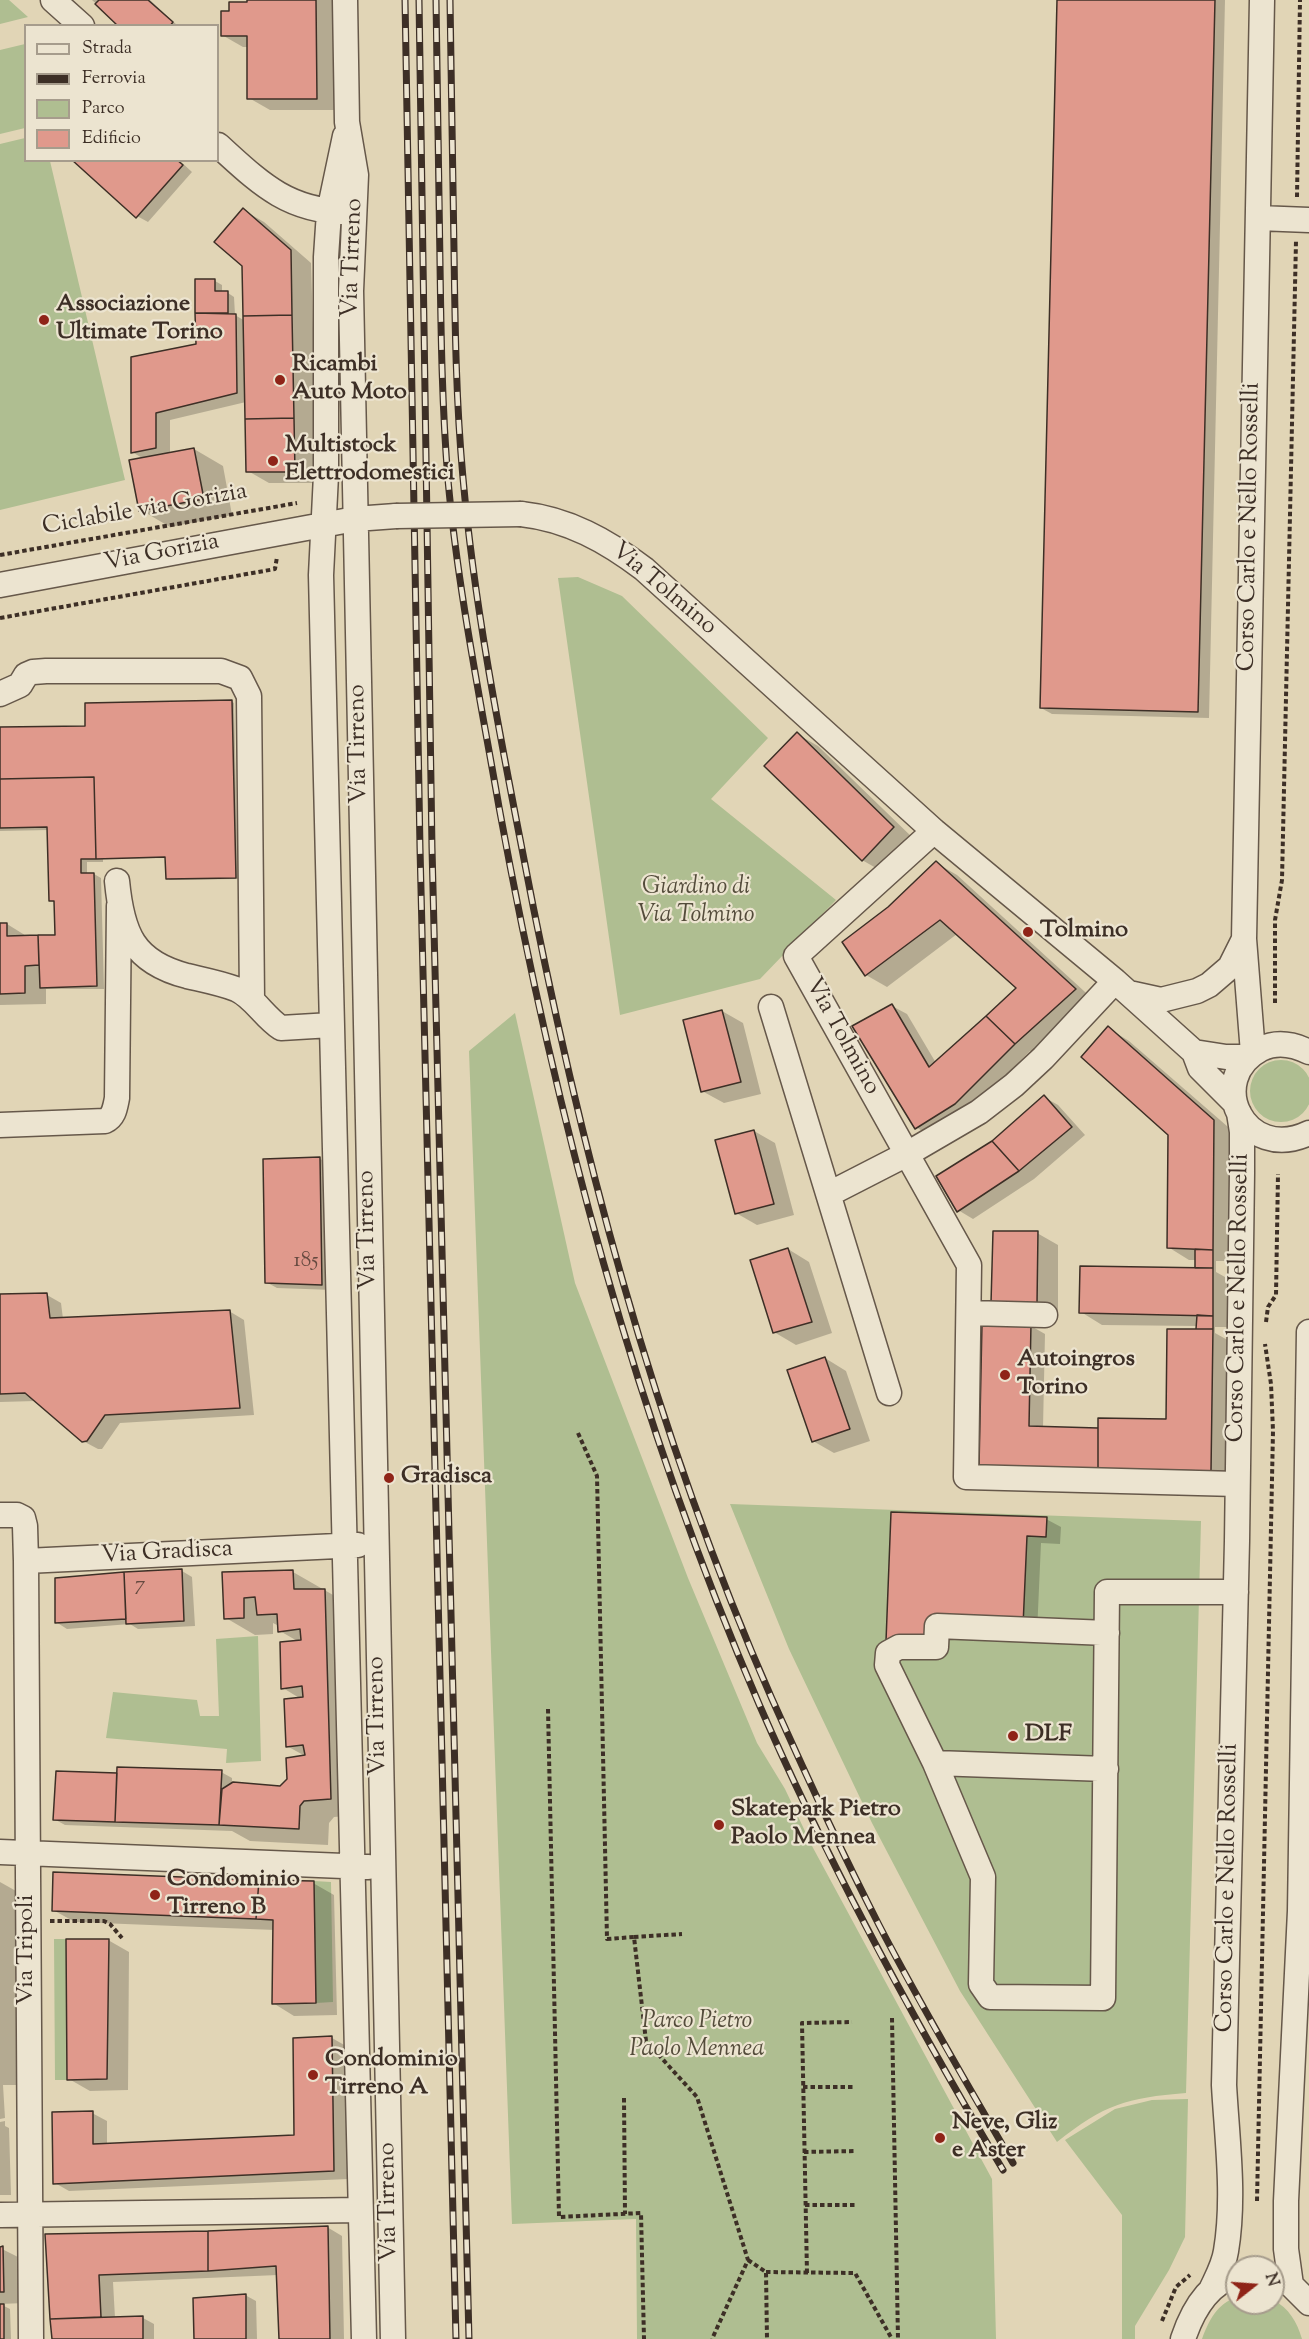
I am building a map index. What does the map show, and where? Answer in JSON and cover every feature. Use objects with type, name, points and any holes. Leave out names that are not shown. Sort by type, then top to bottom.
[{"type":"street","points":[[53,0],[80,24]]},
{"type":"street","name":"Via Tirreno","points":[[345,0],[347,122],[356,175],[351,291],[393,2339]]},
{"type":"street","name":"Corso Carlo e Nello Rosselli","points":[[1211,2290],[1227,2251],[1228,2211],[1228,2151],[1224,2085],[1236,1592],[1242,1173],[1242,1132],[1235,1082],[1240,1069],[1251,1055],[1244,939],[1262,0]]},
{"type":"street","name":"Via Tirreno","points":[[347,122],[329,212],[326,257],[324,525],[321,575],[364,2339]]},
{"type":"street","points":[[219,146],[267,189],[294,203],[329,212],[355,213]]},
{"type":"street","points":[[1258,218],[1303,219]]},
{"type":"street","name":"Via Tolmino","points":[[324,525],[355,519],[396,516],[521,514],[560,522],[614,547],[644,569],[934,831],[1122,987],[1194,1052],[1200,1068],[1237,1108],[1251,1129],[1273,1140],[1285,1141],[1309,1133]]},
{"type":"street","name":"Via Gorizia","points":[[0,585],[324,525]]},
{"type":"street","points":[[0,694],[20,685],[26,675],[46,671],[221,671],[240,678],[249,696],[252,999]]},
{"type":"street","name":"Via Tolmino","points":[[907,1154],[796,956],[934,831]]},
{"type":"street","points":[[0,1125],[105,1121],[110,1119],[114,1113],[117,1098],[119,906],[117,881]]},
{"type":"street","points":[[119,906],[128,936],[145,957],[162,968],[237,990],[252,999],[261,1011],[281,1028],[331,1025]]},
{"type":"street","points":[[829,1194],[907,1154],[979,1112],[1014,1085],[1122,987],[1161,1000],[1197,991],[1209,985],[1230,967],[1244,939]]},
{"type":"street","name":"Via Tolmino","points":[[771,1007],[889,1393]]},
{"type":"street","points":[[1194,1052],[1226,1057],[1251,1055],[1267,1046],[1282,1044],[1298,1046],[1309,1052]]},
{"type":"street","points":[[907,1154],[969,1264],[966,1478],[1237,1484]]},
{"type":"street","points":[[969,1313],[1045,1315]]},
{"type":"street","points":[[1309,1332],[1304,1911],[1298,2155],[1286,2249],[1291,2281],[1309,2303]]},
{"type":"street","points":[[0,1515],[17,1515],[23,1518],[26,1526],[26,1561]]},
{"type":"street","name":"Via Gradisca","points":[[26,1561],[376,1544]]},
{"type":"street","name":"Via Tripoli","points":[[26,1561],[31,2339]]},
{"type":"street","points":[[1107,1633],[937,1626],[936,1647],[899,1647],[888,1653],[888,1665],[935,1763],[983,1877],[981,1984],[990,1997],[1103,1998],[1106,1769],[1107,1633],[1107,1592],[1236,1592]]},
{"type":"street","points":[[935,1763],[1106,1769]]},
{"type":"street","points":[[0,1852],[383,1867]]},
{"type":"street","name":"Via Tirreno","points":[[0,2216],[360,2210]]},
{"type":"street","points":[[1183,2339],[1195,2310],[1211,2290],[1225,2279]]},
{"type":"path","points":[[1275,1003],[1275,920],[1282,880],[1303,219],[1300,0]]},
{"type":"path","name":"Ciclabile via Gorizia","points":[[0,555],[297,503]]},
{"type":"path","points":[[0,618],[275,568],[281,532]]},
{"type":"path","points":[[1265,1324],[1268,1307],[1276,1295],[1278,1174]]},
{"type":"path","points":[[1257,2200],[1274,1431],[1265,1341]]},
{"type":"path","points":[[578,1433],[597,1476],[607,1939],[682,1934]]},
{"type":"path","points":[[548,1709],[560,2217],[641,2213],[644,2339]]},
{"type":"path","points":[[28,1921],[104,1922],[113,1927],[122,1938]]},
{"type":"path","points":[[634,1937],[646,2041],[697,2097],[748,2260],[766,2272],[855,2273],[891,2339]]},
{"type":"path","points":[[892,2018],[898,2339]]},
{"type":"path","points":[[807,2273],[802,2023],[852,2022]]},
{"type":"path","points":[[641,2044],[646,2041]]},
{"type":"path","points":[[803,2087],[854,2087]]},
{"type":"path","points":[[624,2098],[625,2214]]},
{"type":"path","points":[[804,2152],[856,2151]]},
{"type":"path","points":[[805,2205],[856,2205]]},
{"type":"path","points":[[712,2339],[748,2260]]},
{"type":"path","points":[[1159,2330],[1176,2287],[1196,2267]]},
{"type":"path","points":[[766,2272],[767,2339]]},
{"type":"green space","points":[[0,0],[9,0],[28,17],[0,24]]},
{"type":"green space","points":[[24,44],[24,128],[0,134],[0,50]]},
{"type":"green space","name":"Associazione Ultimate Torino","points":[[24,138],[24,162],[50,162],[125,480],[0,510],[0,144]]},
{"type":"green space","name":"Giardino di Via Tolmino","points":[[578,577],[622,596],[768,738],[711,799],[836,900],[760,979],[620,1015],[558,578]]},
{"type":"green space","name":"Parco Pietro Paolo Mennea","points":[[515,1013],[575,1283],[688,1578],[757,1743],[785,1789],[812,1846],[992,2179],[996,2339],[637,2339],[636,2219],[512,2224],[469,1051]]},
{"type":"green space","points":[[1281,1060],[1293,1062],[1310,1079],[1310,1103],[1303,1113],[1293,1120],[1281,1122],[1269,1120],[1259,1113],[1252,1103],[1250,1091],[1252,1079],[1259,1069],[1269,1062]]},
{"type":"green space","name":"DLF","points":[[730,1504],[1201,1521],[1186,2093],[1147,2097],[1117,2105],[1089,2119],[1057,2142],[960,1991],[872,1823],[789,1649]]},
{"type":"green space","points":[[258,1636],[261,1761],[226,1763],[227,1749],[106,1738],[113,1692],[197,1700],[200,1716],[219,1716],[216,1639]]},
{"type":"green space","points":[[314,1881],[331,1882],[333,2002],[316,2003]]},
{"type":"green space","points":[[54,1939],[66,1939],[67,2080],[55,2080]]},
{"type":"green space","points":[[1188,2099],[1185,2237],[1169,2270],[1135,2326],[1135,2339],[1122,2339],[1122,2215],[1065,2140],[1115,2109],[1152,2100]]},
{"type":"green space","points":[[1224,2304],[1225,2315],[1285,2315],[1285,2308],[1292,2316],[1302,2339],[1202,2339],[1208,2325]]},
{"type":"building","points":[[99,0],[148,0],[173,22],[172,24],[116,24],[95,4]]},
{"type":"building","points":[[247,0],[316,0],[317,99],[247,99],[247,36],[221,36],[221,11],[229,11],[229,2],[247,2]]},
{"type":"building","points":[[1057,0],[1215,0],[1198,712],[1040,708]]},
{"type":"building","points":[[74,162],[179,162],[183,165],[136,218]]},
{"type":"building","points":[[243,208],[291,250],[292,315],[243,316],[242,266],[214,242]]},
{"type":"building","points":[[195,279],[215,279],[215,291],[228,291],[228,313],[195,313]]},
{"type":"building","points":[[195,313],[236,314],[237,393],[156,413],[156,448],[131,453],[131,357],[196,344]]},
{"type":"building","points":[[292,315],[294,418],[245,419],[243,316]]},
{"type":"building","points":[[294,418],[295,472],[246,472],[245,419]]},
{"type":"building","points":[[194,448],[204,499],[139,511],[129,460]]},
{"type":"building","points":[[232,700],[236,878],[166,879],[165,857],[96,859],[94,777],[0,779],[0,727],[85,726],[85,703]]},
{"type":"building","points":[[797,732],[894,827],[862,861],[764,766]]},
{"type":"building","points":[[94,777],[96,859],[81,859],[81,873],[94,873],[97,986],[40,988],[38,935],[55,935],[54,901],[49,901],[47,827],[0,828],[0,779]]},
{"type":"building","points":[[936,861],[1076,989],[1015,1044],[986,1016],[1016,988],[940,920],[865,976],[842,942],[888,907]]},
{"type":"building","points":[[0,923],[7,923],[7,936],[38,935],[39,965],[25,966],[25,993],[0,994]]},
{"type":"building","points":[[892,1004],[929,1067],[986,1016],[1015,1044],[955,1104],[915,1129],[852,1026]]},
{"type":"building","points":[[722,1010],[741,1082],[701,1092],[683,1020]]},
{"type":"building","points":[[1108,1026],[1214,1120],[1213,1250],[1167,1248],[1168,1135],[1081,1057]]},
{"type":"building","points":[[1044,1095],[1072,1127],[1019,1171],[992,1141]]},
{"type":"building","points":[[754,1130],[774,1204],[735,1214],[715,1140]]},
{"type":"building","points":[[992,1141],[1019,1171],[957,1212],[936,1176]]},
{"type":"building","points":[[320,1157],[322,1285],[265,1283],[263,1159]]},
{"type":"building","points":[[993,1231],[1038,1231],[1037,1304],[991,1303]]},
{"type":"building","points":[[788,1248],[812,1322],[773,1333],[750,1260]]},
{"type":"building","points":[[1195,1249],[1213,1250],[1213,1268],[1195,1268]]},
{"type":"building","points":[[1080,1266],[1213,1268],[1213,1316],[1079,1313]]},
{"type":"building","points":[[47,1293],[50,1318],[230,1310],[240,1408],[105,1415],[87,1441],[82,1442],[25,1393],[0,1394],[0,1294]]},
{"type":"building","points":[[1197,1315],[1213,1316],[1213,1329],[1196,1329]]},
{"type":"building","name":"Autoingros Torino","points":[[982,1323],[1031,1324],[1029,1426],[1098,1428],[1098,1469],[979,1467]]},
{"type":"building","points":[[1167,1329],[1213,1329],[1211,1471],[1098,1469],[1098,1418],[1166,1419]]},
{"type":"building","points":[[825,1357],[850,1429],[812,1442],[787,1370]]},
{"type":"building","points":[[891,1512],[1047,1517],[1046,1537],[1027,1536],[1023,1626],[932,1622],[931,1642],[886,1641]]},
{"type":"building","points":[[182,1569],[184,1621],[126,1624],[124,1572]]},
{"type":"building","points":[[293,1570],[294,1589],[325,1589],[331,1799],[304,1801],[300,1806],[299,1829],[219,1825],[222,1789],[233,1782],[280,1786],[287,1779],[286,1758],[305,1755],[303,1745],[286,1747],[284,1699],[303,1697],[302,1686],[281,1689],[280,1642],[301,1640],[300,1629],[278,1632],[277,1614],[257,1615],[255,1597],[244,1598],[244,1618],[224,1619],[222,1572]]},
{"type":"building","points":[[124,1572],[126,1619],[55,1623],[55,1578]]},
{"type":"building","points":[[117,1767],[222,1770],[219,1825],[115,1822]]},
{"type":"building","points":[[56,1771],[117,1773],[115,1822],[53,1820]]},
{"type":"building","name":"Condominio Tirreno B","points":[[53,1872],[259,1880],[256,1919],[52,1911]]},
{"type":"building","name":"Condominio Tirreno B","points":[[259,1880],[314,1881],[316,2003],[272,2004],[273,1920],[256,1919]]},
{"type":"building","name":"Condominio Tirreno B","points":[[66,1939],[109,1939],[107,2079],[67,2080]]},
{"type":"building","name":"Condominio Tirreno A","points":[[332,2036],[334,2171],[53,2184],[52,2112],[93,2111],[93,2144],[294,2135],[293,2038]]},
{"type":"building","points":[[328,2226],[330,2339],[279,2339],[276,2266],[208,2271],[208,2231]]},
{"type":"building","points":[[208,2231],[208,2271],[99,2275],[101,2317],[50,2319],[45,2234]]},
{"type":"building","points":[[3,2246],[4,2292],[0,2292],[0,2247]]},
{"type":"building","points":[[246,2294],[246,2339],[194,2339],[193,2298]]},
{"type":"building","points":[[0,2304],[4,2304],[4,2339],[0,2339]]},
{"type":"building","points":[[143,2316],[143,2339],[52,2339],[50,2319]]},
{"type":"railway","points":[[405,0],[420,848],[456,2339]]},
{"type":"railway","points":[[419,0],[432,848],[469,2339]]},
{"type":"railway","points":[[436,0],[442,371],[452,521],[470,644],[521,922],[573,1150],[637,1375],[674,1486],[759,1704],[843,1882],[905,1999],[1003,2170]]},
{"type":"railway","points":[[450,0],[456,364],[461,450],[473,571],[513,803],[544,958],[567,1066],[594,1174],[623,1281],[690,1492],[729,1596],[772,1699],[879,1925],[1013,2163]]},
{"type":"place","name":"Associazione Ultimate Torino","points":[[44,320]]},
{"type":"place","name":"Ricambi Auto Moto","points":[[280,380]]},
{"type":"place","name":"Multistock Elettrodomestici","points":[[273,461]]},
{"type":"place","name":"Tolmino","points":[[1028,932]]},
{"type":"place","name":"Autoingros Torino","points":[[1005,1375]]},
{"type":"place","name":"Gradisca","points":[[389,1478]]},
{"type":"place","name":"DLF","points":[[1013,1736]]},
{"type":"place","name":"Skatepark Pietro Paolo Mennea","points":[[719,1825]]},
{"type":"place","name":"Condominio Tirreno B","points":[[155,1895]]},
{"type":"place","name":"Condominio Tirreno A","points":[[313,2075]]},
{"type":"place","name":"Neve, Gliz e Aster","points":[[940,2138]]}]
